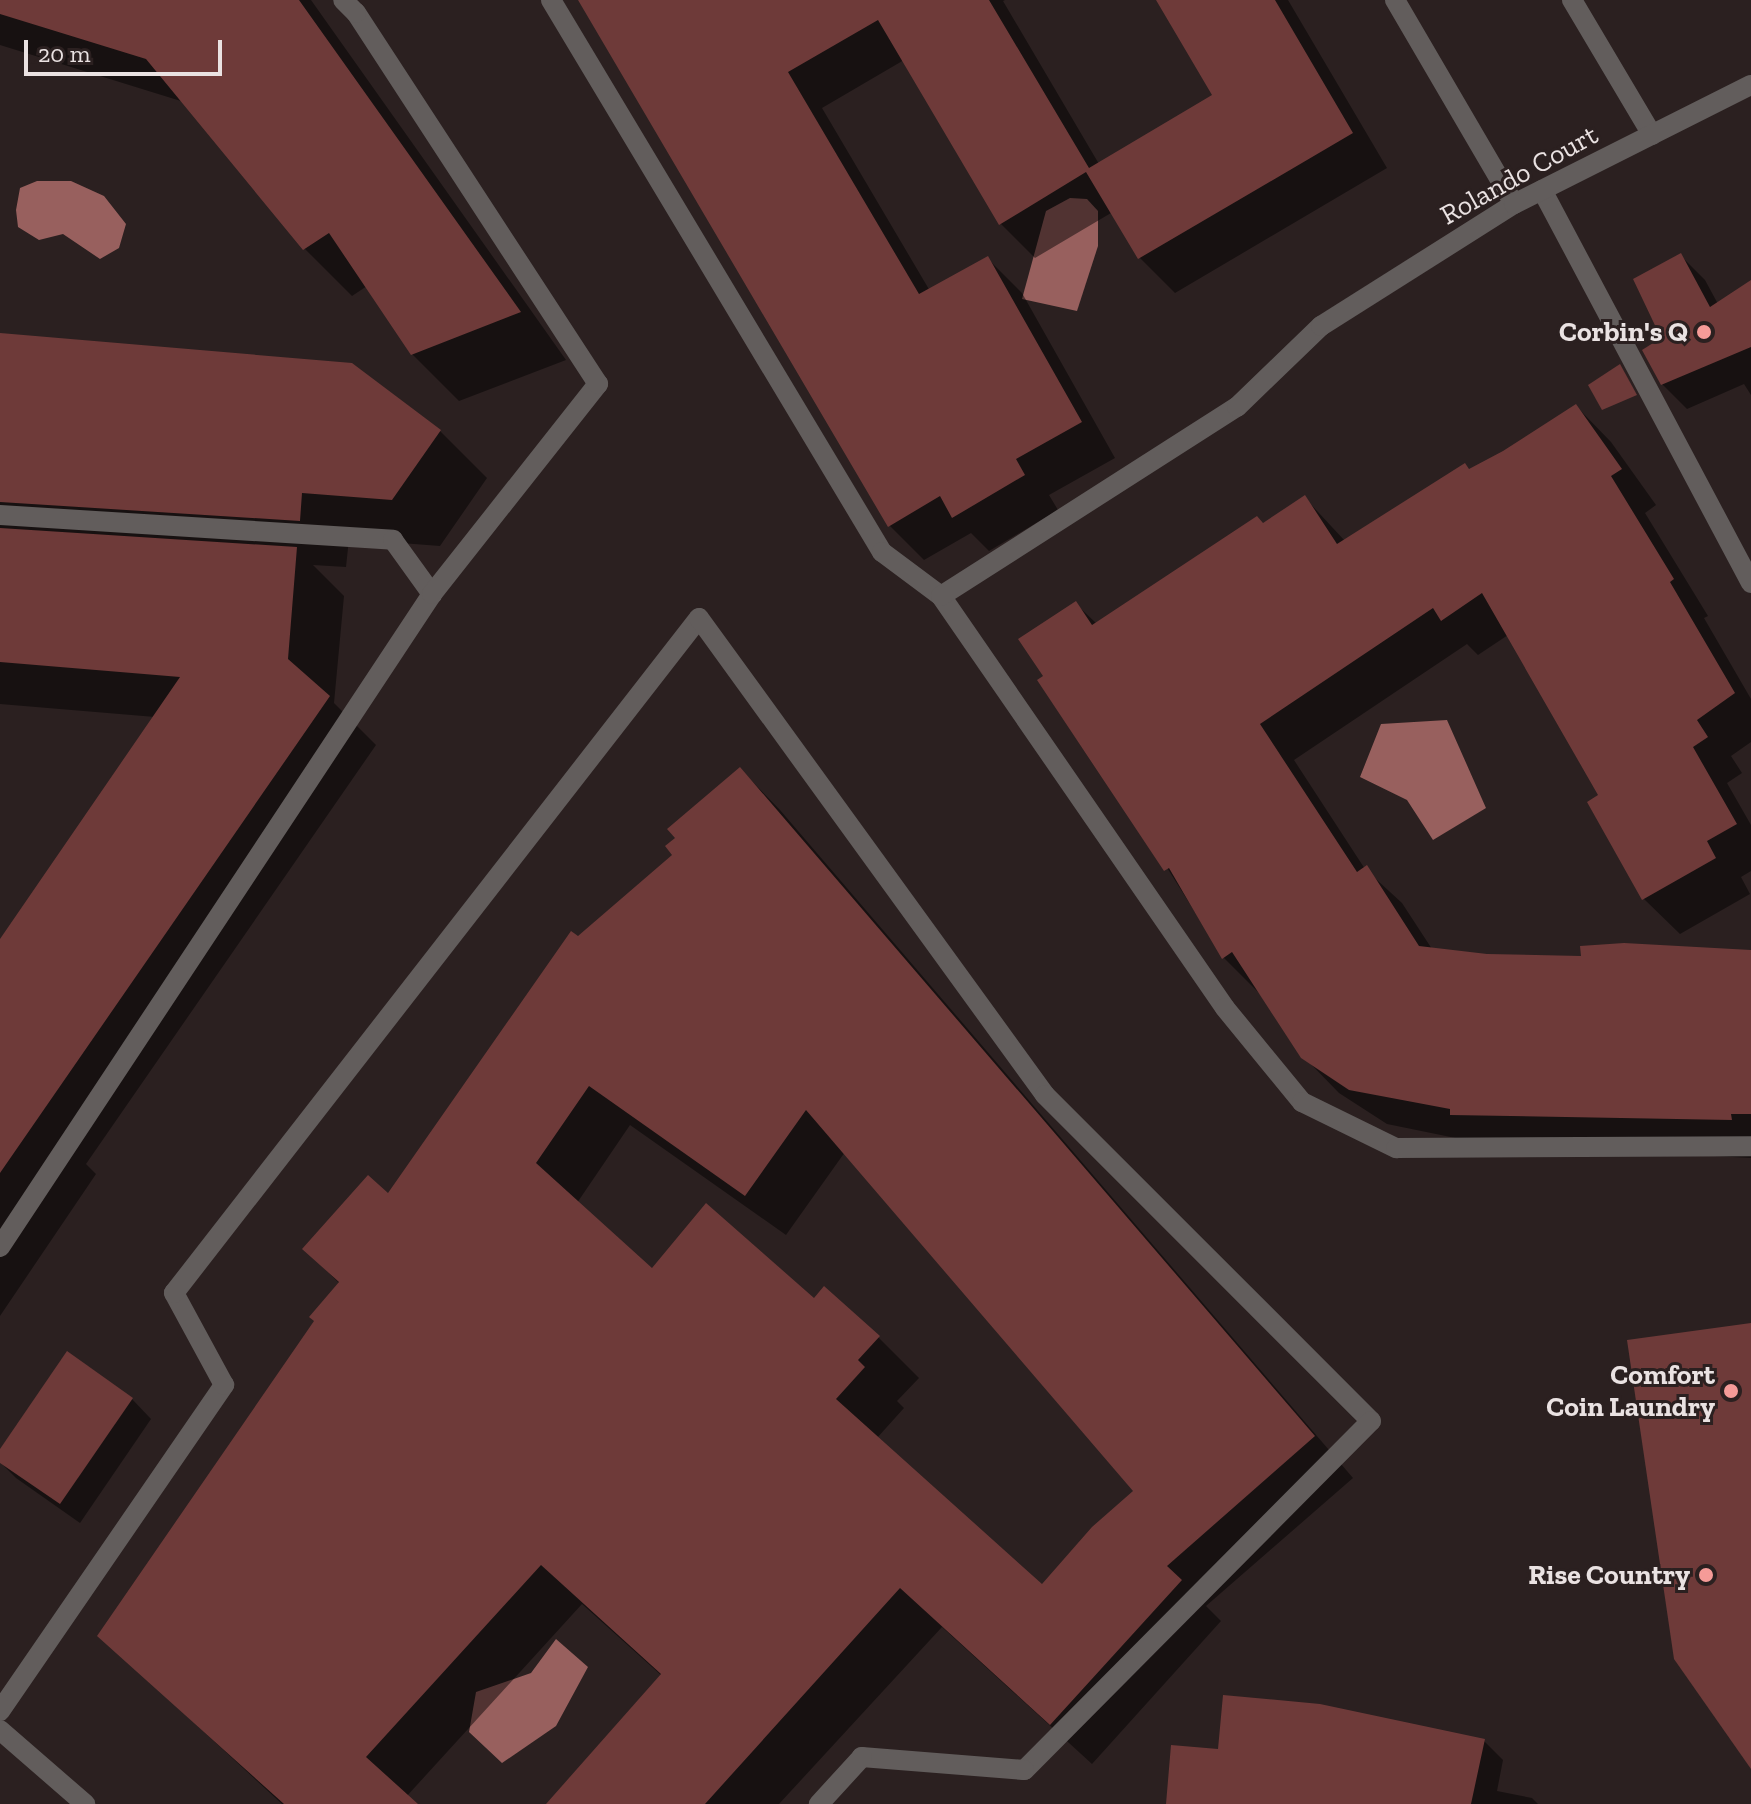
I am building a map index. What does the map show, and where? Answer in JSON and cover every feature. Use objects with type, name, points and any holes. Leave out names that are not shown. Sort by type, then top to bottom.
[{"type":"street","points":[[0,1247],[432,594],[598,384],[356,13],[343,0]]},
{"type":"street","points":[[551,0],[882,552],[941,596],[1225,1008],[1302,1102],[1396,1148],[1751,1146]]},
{"type":"street","points":[[1395,0],[1514,204]]},
{"type":"street","points":[[1572,0],[1652,135]]},
{"type":"street","name":"Rolando Court","points":[[941,596],[1237,407],[1321,326],[1514,204],[1751,85]]},
{"type":"street","points":[[1542,190],[1751,583]]},
{"type":"street","points":[[0,515],[393,540],[432,594]]},
{"type":"street","points":[[0,1711],[224,1385],[174,1293],[699,618],[1045,1095],[1371,1421],[1024,1770],[862,1757],[819,1804]]},
{"type":"street","points":[[0,1730],[85,1804]]},
{"type":"shaded area","points":[[37,181],[71,181],[104,196],[126,224],[119,248],[100,259],[63,234],[39,240],[18,227],[16,210],[20,188]]},
{"type":"shaded area","points":[[1070,198],[1087,199],[1098,211],[1098,246],[1077,311],[1022,299],[1046,211]]},
{"type":"shaded area","points":[[1447,720],[1486,808],[1433,840],[1407,800],[1360,777],[1381,724]]},
{"type":"shaded area","points":[[556,1639],[588,1667],[556,1726],[502,1763],[469,1732],[476,1692],[531,1673]]},
{"type":"building","points":[[0,0],[299,0],[521,312],[411,355],[329,233],[303,250],[146,59],[0,14]]},
{"type":"building","points":[[578,0],[989,0],[1089,168],[1212,95],[1156,0],[1275,0],[1353,133],[1138,259],[1086,172],[999,225],[878,20],[788,72],[919,294],[988,256],[1082,422],[1016,459],[1025,475],[952,518],[940,496],[888,527]]},
{"type":"building","name":"Corbin's Q","points":[[1681,253],[1710,307],[1751,280],[1751,347],[1661,385],[1642,350],[1661,338],[1633,279]]},
{"type":"building","points":[[0,333],[352,363],[441,430],[392,500],[302,493],[300,521],[0,502]]},
{"type":"building","points":[[1620,364],[1637,395],[1602,410],[1588,385]]},
{"type":"building","points":[[1576,404],[1622,469],[1611,476],[1674,579],[1670,582],[1735,693],[1697,720],[1708,737],[1693,747],[1737,824],[1707,841],[1716,858],[1642,900],[1587,802],[1598,795],[1482,593],[1441,621],[1433,608],[1260,724],[1357,872],[1367,865],[1419,946],[1487,954],[1581,956],[1580,946],[1624,943],[1751,950],[1751,1114],[1731,1114],[1732,1120],[1450,1115],[1450,1109],[1349,1090],[1301,1058],[1232,952],[1222,959],[1169,868],[1164,871],[1037,680],[1043,676],[1018,639],[1076,601],[1092,625],[1257,516],[1263,523],[1305,495],[1337,544],[1465,463],[1469,469],[1503,451]]},
{"type":"building","points":[[0,528],[297,547],[288,659],[330,696],[0,1173],[0,939],[180,677],[0,662]]},
{"type":"building","points":[[740,767],[1315,1436],[1167,1566],[1182,1580],[1050,1725],[900,1588],[705,1804],[546,1804],[661,1674],[541,1565],[366,1757],[418,1804],[284,1804],[97,1636],[314,1321],[309,1317],[339,1282],[302,1249],[368,1175],[388,1193],[571,931],[578,936],[672,855],[665,846],[675,838],[667,829]],"holes":[[[589,1086],[745,1196],[806,1110],[1133,1491],[1092,1527],[1042,1584],[836,1399],[865,1367],[858,1360],[880,1336],[824,1286],[814,1298],[706,1203],[652,1268],[536,1163]]]},
{"type":"building","name":"Rise Country","points":[[1751,1323],[1751,1769],[1674,1659],[1627,1340]]},
{"type":"building","points":[[67,1351],[133,1398],[60,1504],[0,1463],[0,1449]]},
{"type":"building","points":[[1223,1695],[1320,1704],[1485,1739],[1471,1804],[1166,1804],[1171,1745],[1218,1749]]},
{"type":"place","name":"Corbin's Q","points":[[1704,332]]},
{"type":"place","name":"Comfort Coin Laundry","points":[[1731,1391]]},
{"type":"place","name":"Rise Country","points":[[1706,1575]]}]
